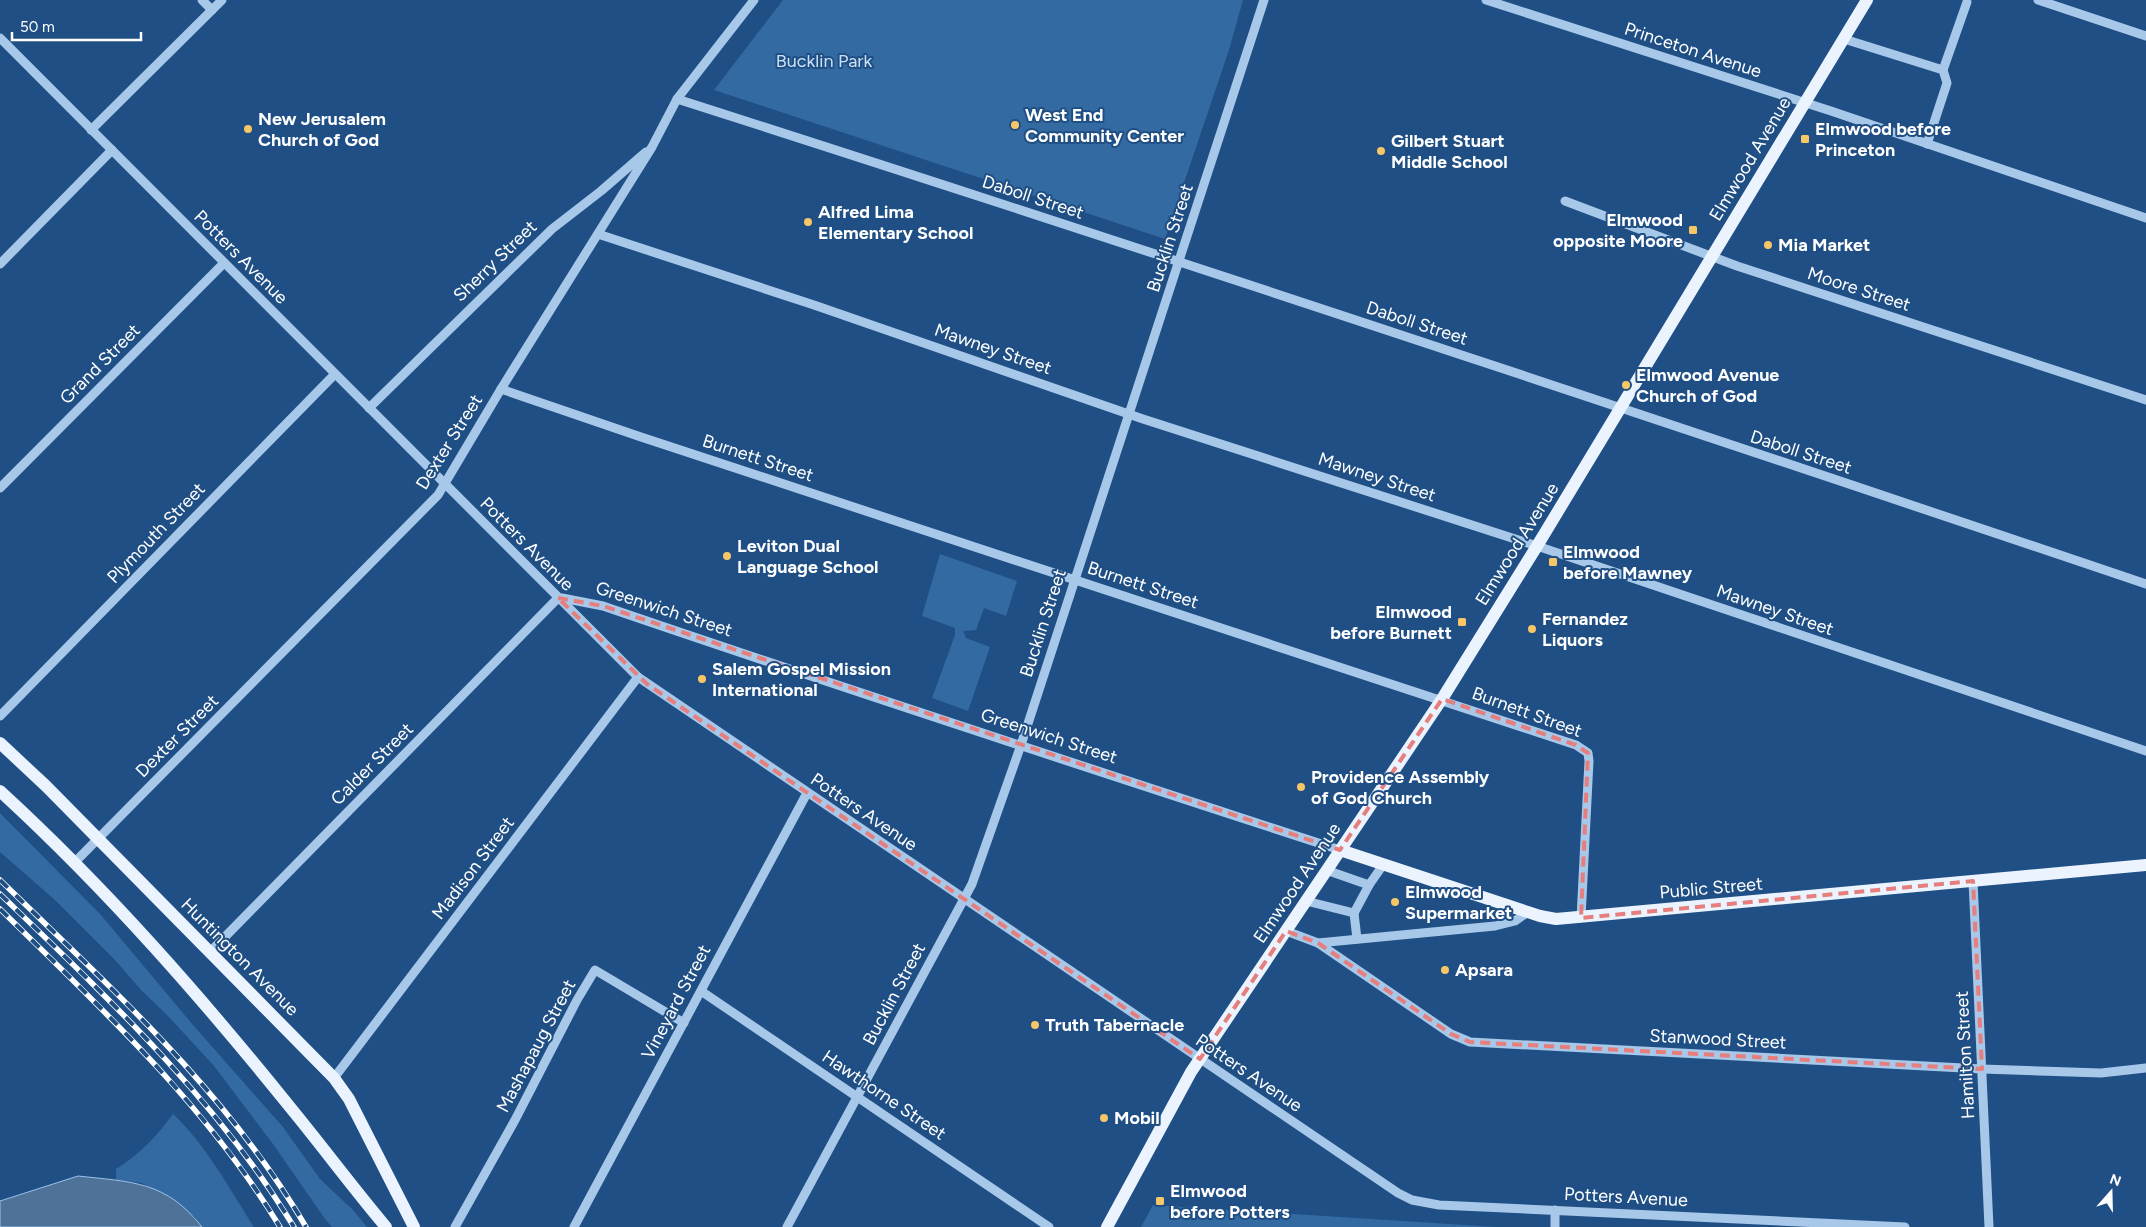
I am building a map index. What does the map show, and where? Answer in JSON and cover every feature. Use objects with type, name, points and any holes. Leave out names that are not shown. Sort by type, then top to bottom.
[{"type":"main road","name":"Elmwood Avenue","points":[[1107,1227],[1200,1058],[1442,699],[1537,546],[1867,0]]},
{"type":"main road","name":"Huntington Avenue","points":[[0,743],[98,839],[334,1078],[349,1099],[414,1227]]},
{"type":"main road","points":[[0,791],[126,915],[294,1111],[386,1227]]},
{"type":"main road","name":"Greenwich Street","points":[[1340,850],[1528,912]]},
{"type":"main road","name":"Public Street","points":[[1528,912],[1551,918],[1581,918],[2146,865]]},
{"type":"street","points":[[202,0],[212,10]]},
{"type":"street","points":[[92,130],[222,0]]},
{"type":"street","name":"Dexter Street","points":[[74,863],[438,495],[501,389],[652,147],[677,99],[754,0]]},
{"type":"street","name":"Bucklin Street","points":[[787,1227],[972,884],[1021,745],[1264,0]]},
{"type":"street","name":"Princeton Avenue","points":[[1486,0],[1805,103],[2146,218]]},
{"type":"street","points":[[2038,0],[2146,36]]},
{"type":"street","points":[[1927,144],[1947,83],[1943,70],[1967,2]]},
{"type":"street","name":"Potters Avenue","points":[[0,39],[638,677],[1390,1188],[1412,1200],[1439,1205],[1905,1227]]},
{"type":"street","points":[[1844,39],[1943,70]]},
{"type":"street","name":"Daboll Street","points":[[677,99],[1484,362],[2146,584]]},
{"type":"street","name":"Sherry Street","points":[[369,408],[552,229],[601,191],[652,147]]},
{"type":"street","points":[[0,264],[112,150]]},
{"type":"street","name":"Moore Street","points":[[1565,201],[1766,275],[2146,400]]},
{"type":"street","name":"Mawney Street","points":[[598,234],[823,308],[1130,414],[1537,546],[2146,751]]},
{"type":"street","name":"Grand Street","points":[[0,488],[224,262]]},
{"type":"street","name":"Plymouth Street","points":[[0,716],[335,374]]},
{"type":"street","name":"Burnett Street","points":[[501,389],[660,444],[1442,699],[1576,745],[1588,753],[1589,761],[1581,918]]},
{"type":"street","name":"Greenwich Street","points":[[558,598],[603,606],[904,709],[1021,745],[1340,850]]},
{"type":"street","name":"Calder Street","points":[[210,952],[558,598]]},
{"type":"street","name":"Madison Street","points":[[334,1078],[638,677]]},
{"type":"street","name":"Vineyard Street","points":[[574,1227],[807,792]]},
{"type":"street","points":[[1357,939],[1354,913],[1383,865]]},
{"type":"street","points":[[1326,870],[1370,885]]},
{"type":"street","name":"Hamilton Street","points":[[1974,881],[1989,1227]]},
{"type":"street","points":[[1306,901],[1354,913]]},
{"type":"street","points":[[1286,931],[1318,943],[1495,926],[1515,922],[1528,912]]},
{"type":"street","name":"Stanwood Street","points":[[1318,943],[1451,1034],[1470,1042],[1982,1069],[2101,1073],[2146,1068]]},
{"type":"street","name":"Mashapaug Street","points":[[455,1227],[515,1120],[577,1000],[595,970],[684,1023]]},
{"type":"street","name":"Hawthorne Street","points":[[701,991],[1049,1227]]},
{"type":"street","points":[[1555,1210],[1556,1227]]},
{"type":"highlighted area","points":[[558,598],[603,606],[1340,850],[1442,699],[1576,745],[1588,753],[1581,918],[1973,881],[1982,1069],[1470,1042],[1451,1034],[1318,943],[1286,931],[1200,1059],[647,684]]},
{"type":"green space","name":"Bucklin Park","points":[[783,0],[1243,0],[1229,50],[1165,239],[714,90]]},
{"type":"green space","points":[[940,554],[1017,581],[1006,616],[984,608],[976,630],[963,631],[966,638],[990,647],[968,711],[932,698],[955,635],[955,628],[922,616]]},
{"type":"green space","points":[[0,813],[101,915],[193,1025],[283,1127],[320,1179],[352,1209],[367,1227],[332,1227],[214,1066],[116,961],[55,900],[0,852]]},
{"type":"green space","points":[[173,1114],[207,1154],[254,1227],[202,1227],[194,1216],[142,1183],[116,1180],[116,1169],[147,1144]]},
{"type":"green space","points":[[1153,1205],[1496,1227],[1141,1227]]},
{"type":"shaded area","points":[[78,1176],[147,1186],[175,1200],[202,1227],[0,1227],[0,1201]]},
{"type":"railway","points":[[0,880],[125,1001],[204,1087],[241,1131],[275,1178],[306,1227]]},
{"type":"railway","points":[[0,894],[80,971],[158,1051],[230,1135],[294,1227]]},
{"type":"railway","points":[[0,909],[76,983],[186,1099],[251,1182],[280,1227]]},
{"type":"place","name":"West End Community Center","points":[[1015,125]]},
{"type":"place","name":"New Jerusalem Church of God","points":[[248,129]]},
{"type":"place","name":"Elmwood before Princeton","points":[[1805,139]]},
{"type":"place","name":"Gilbert Stuart Middle School","points":[[1381,151]]},
{"type":"place","name":"Alfred Lima Elementary School","points":[[808,222]]},
{"type":"place","name":"Elmwood opposite Moore","points":[[1693,230]]},
{"type":"place","name":"Mia Market","points":[[1768,245]]},
{"type":"place","name":"Elmwood Avenue Church of God","points":[[1626,385]]},
{"type":"place","name":"Leviton Dual Language School","points":[[727,556]]},
{"type":"place","name":"Elmwood before Mawney","points":[[1553,562]]},
{"type":"place","name":"Elmwood before Burnett","points":[[1462,622]]},
{"type":"place","name":"Fernandez Liquors","points":[[1532,629]]},
{"type":"place","name":"Salem Gospel Mission International","points":[[702,679]]},
{"type":"place","name":"Providence Assembly of God Church","points":[[1301,787]]},
{"type":"place","name":"Elmwood Supermarket","points":[[1395,902]]},
{"type":"place","name":"Apsara","points":[[1445,970]]},
{"type":"place","name":"Truth Tabernacle","points":[[1035,1025]]},
{"type":"place","name":"Mobil","points":[[1104,1118]]},
{"type":"place","name":"Elmwood before Potters","points":[[1160,1201]]}]
